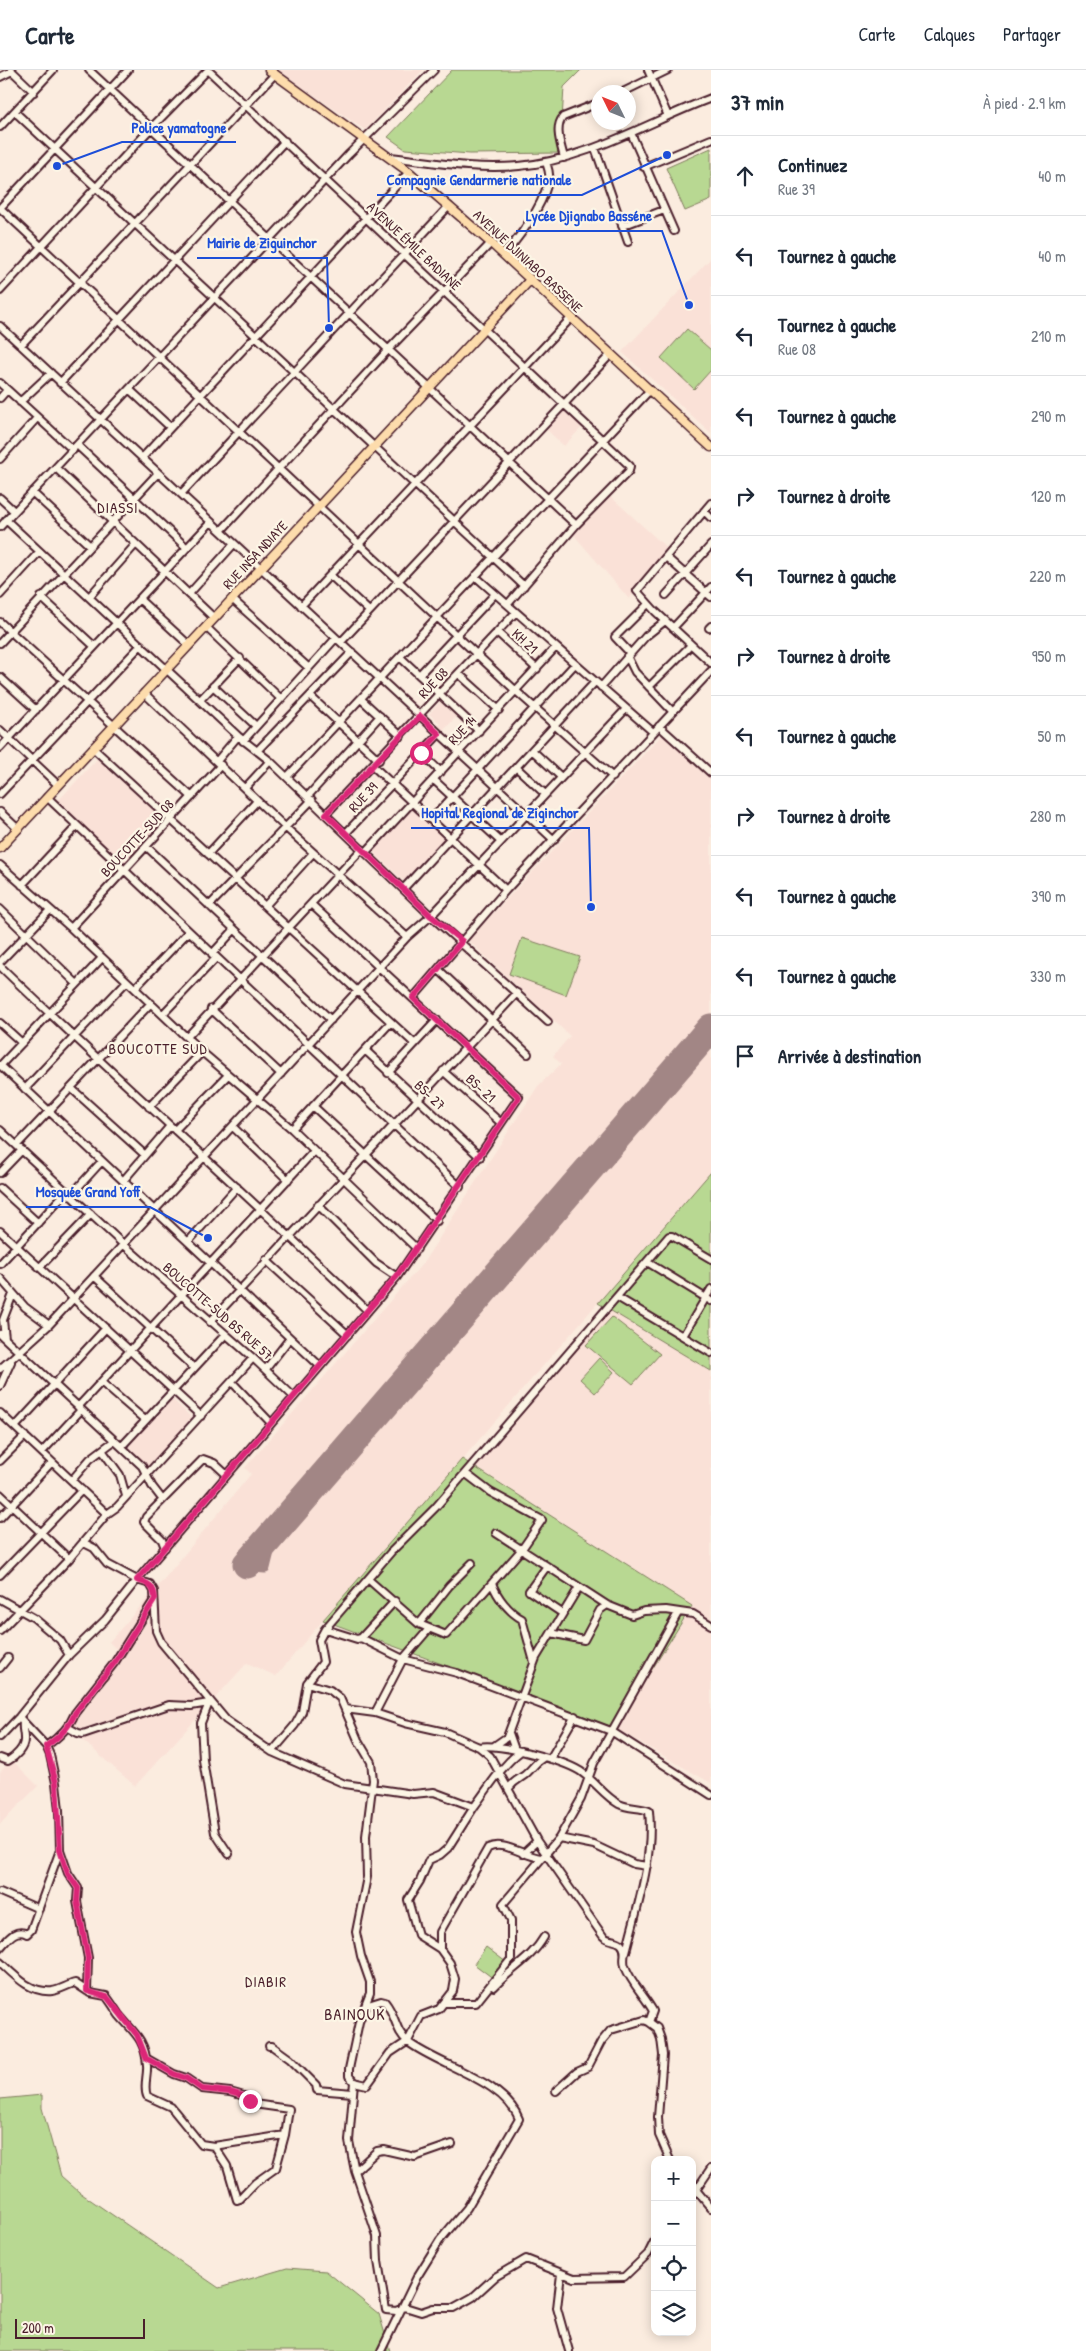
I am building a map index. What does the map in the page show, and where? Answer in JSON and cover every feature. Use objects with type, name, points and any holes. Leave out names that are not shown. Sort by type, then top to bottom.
[{"type":"main road","name":"AVENUE DJINIABO BASSENE","points":[[272,72],[390,157],[449,206],[711,447]]},
{"type":"main road","name":"RUE INSA NDIAYE","points":[[0,848],[429,386],[530,280]]},
{"type":"street","points":[[0,77],[12,70],[34,92]]},
{"type":"street","points":[[0,127],[53,70]]},
{"type":"street","points":[[89,70],[576,525],[508,604]]},
{"type":"street","points":[[128,70],[0,208],[516,691],[613,776]]},
{"type":"street","points":[[0,291],[152,127],[208,70]]},
{"type":"street","name":"AVENUE ÉMILE BADIANE","points":[[208,70],[629,464],[630,468],[576,525]]},
{"type":"street","points":[[0,527],[216,298],[269,238],[364,138],[434,70]]},
{"type":"street","points":[[648,70],[668,116]]},
{"type":"street","points":[[636,86],[668,70]]},
{"type":"street","points":[[21,345],[136,224],[272,72]]},
{"type":"street","points":[[390,157],[472,166],[504,167],[546,162],[595,148],[711,98]]},
{"type":"street","points":[[564,158],[559,132],[560,120],[591,105]]},
{"type":"street","points":[[15,112],[216,298],[453,522],[524,586]]},
{"type":"street","points":[[630,133],[674,231]]},
{"type":"street","points":[[644,167],[711,139]]},
{"type":"street","points":[[60,383],[228,200],[285,141]]},
{"type":"street","points":[[595,148],[628,242]]},
{"type":"street","points":[[504,255],[524,231],[536,210],[549,176],[546,162]]},
{"type":"street","points":[[142,458],[409,172]]},
{"type":"street","points":[[181,494],[449,206]]},
{"type":"street","points":[[622,226],[664,210]]},
{"type":"street","points":[[221,531],[388,349],[491,243]]},
{"type":"street","points":[[301,606],[571,318]]},
{"type":"street","points":[[0,326],[554,840]]},
{"type":"street","name":"BOUCOTTE-SUD 08","points":[[71,928],[172,820],[240,739],[256,726],[309,668],[398,581],[508,461],[611,354]]},
{"type":"street","points":[[20,402],[50,373]]},
{"type":"street","points":[[0,384],[38,418],[75,447],[186,547]]},
{"type":"street","points":[[129,389],[170,427]]},
{"type":"street","points":[[0,398],[7,390]]},
{"type":"street","points":[[287,777],[650,390]]},
{"type":"street","points":[[0,459],[38,418]]},
{"type":"street","points":[[56,468],[214,618]]},
{"type":"street","points":[[0,643],[89,545],[158,473]]},
{"type":"street","points":[[32,492],[89,545]]},
{"type":"street","points":[[0,498],[14,511]]},
{"type":"street","points":[[711,504],[637,590],[665,621],[711,663]]},
{"type":"street","points":[[704,512],[711,518]]},
{"type":"street","points":[[6,520],[240,739],[270,761],[310,798],[431,916],[462,941],[548,1022]]},
{"type":"street","points":[[0,748],[211,522]]},
{"type":"street","points":[[88,597],[136,544]]},
{"type":"street","points":[[189,594],[234,544]]},
{"type":"street","points":[[666,595],[711,545]]},
{"type":"street","points":[[0,594],[39,552]]},
{"type":"street","points":[[666,557],[708,595]]},
{"type":"street","points":[[330,575],[369,611]]},
{"type":"street","points":[[475,576],[653,732]]},
{"type":"street","points":[[673,628],[708,595],[711,587]]},
{"type":"street","points":[[420,675],[495,594]]},
{"type":"street","points":[[41,597],[94,646]]},
{"type":"street","points":[[232,598],[309,668]]},
{"type":"street","points":[[139,599],[189,645]]},
{"type":"street","points":[[648,604],[615,636],[628,654],[635,672],[672,712]]},
{"type":"street","name":"RUE 08","points":[[326,814],[379,760],[516,612]]},
{"type":"street","points":[[601,687],[628,654],[665,621]]},
{"type":"street","points":[[0,622],[192,797]]},
{"type":"street","points":[[206,627],[280,698]]},
{"type":"street","name":"KH 21","points":[[497,632],[537,669]]},
{"type":"street","points":[[0,794],[141,645]]},
{"type":"street","points":[[649,687],[691,645]]},
{"type":"street","name":"RUE 14","points":[[186,1037],[339,875],[434,780],[556,647]]},
{"type":"street","points":[[257,751],[352,652]]},
{"type":"street","points":[[400,657],[479,731]]},
{"type":"street","points":[[200,700],[240,658]]},
{"type":"street","points":[[431,820],[575,664]]},
{"type":"street","points":[[413,998],[506,890],[711,671]]},
{"type":"street","points":[[458,674],[499,710]]},
{"type":"street","points":[[0,677],[36,710]]},
{"type":"street","points":[[404,888],[473,816],[595,682]]},
{"type":"street","points":[[213,686],[256,726]]},
{"type":"street","points":[[144,693],[285,827],[407,937]]},
{"type":"street","points":[[310,696],[379,760]]},
{"type":"street","points":[[361,699],[401,736]]},
{"type":"street","points":[[0,1369],[50,1325],[407,937],[431,916],[525,814],[626,709]]},
{"type":"street","points":[[209,906],[285,827],[380,716]]},
{"type":"street","points":[[659,726],[711,772]]},
{"type":"street","points":[[0,730],[58,785]]},
{"type":"street","name":"RUE 39","points":[[346,833],[439,734]]},
{"type":"street","points":[[92,748],[415,1044]]},
{"type":"street","points":[[533,751],[561,777]]},
{"type":"street","points":[[421,753],[441,772]]},
{"type":"street","points":[[245,788],[270,761]]},
{"type":"street","points":[[373,766],[506,890]]},
{"type":"street","points":[[517,768],[545,794]]},
{"type":"street","points":[[434,780],[500,841]]},
{"type":"street","points":[[47,797],[307,1045],[460,1187]]},
{"type":"street","points":[[208,854],[257,801]]},
{"type":"street","points":[[0,812],[18,828]]},
{"type":"street","points":[[22,885],[77,826]]},
{"type":"street","points":[[147,847],[331,1020]]},
{"type":"street","points":[[265,906],[314,853]]},
{"type":"street","points":[[0,865],[71,928],[202,1052],[292,1129],[417,1248]]},
{"type":"street","points":[[0,1737],[21,1720],[68,1655],[105,1620],[397,1276],[460,1187],[519,1097],[312,904]]},
{"type":"street","points":[[0,909],[77,984]]},
{"type":"street","points":[[50,910],[0,964],[98,1060],[289,1235],[368,1311]]},
{"type":"street","points":[[163,1014],[214,956],[234,930]]},
{"type":"street","points":[[135,988],[188,932]]},
{"type":"street","points":[[102,958],[0,1066],[320,1366]]},
{"type":"street","points":[[439,970],[528,1054]]},
{"type":"street","points":[[25,1089],[127,981]]},
{"type":"street","points":[[210,1322],[342,1178],[517,993]]},
{"type":"street","points":[[0,1172],[49,1111],[151,1003]]},
{"type":"street","points":[[211,1010],[281,1074]]},
{"type":"street","points":[[388,1073],[437,1020]]},
{"type":"street","points":[[292,1129],[391,1022]]},
{"type":"street","points":[[0,1023],[22,1044]]},
{"type":"street","name":"BS- 27","points":[[365,1050],[480,1157]]},
{"type":"street","points":[[149,1107],[202,1052]]},
{"type":"street","name":"BS- 21","points":[[443,1071],[501,1122]]},
{"type":"street","points":[[123,1180],[144,1154],[228,1075]]},
{"type":"street","points":[[71,1088],[144,1154]]},
{"type":"street","points":[[313,1106],[437,1220]]},
{"type":"street","points":[[233,1128],[288,1180]]},
{"type":"street","name":"BOUCOTTE-SUD BS RUE 57","points":[[0,1130],[180,1296],[266,1369],[294,1397]]},
{"type":"street","points":[[42,1452],[101,1382],[314,1151]]},
{"type":"street","points":[[0,1264],[38,1223],[102,1161]]},
{"type":"street","points":[[188,1242],[237,1187]]},
{"type":"street","points":[[0,1188],[38,1223]]},
{"type":"street","points":[[318,1205],[376,1263],[397,1276]]},
{"type":"street","points":[[40,1267],[91,1214]]},
{"type":"street","points":[[0,1231],[201,1416]]},
{"type":"street","points":[[272,1752],[295,1725],[302,1712],[307,1683],[323,1662],[319,1640],[325,1629],[392,1552],[435,1508],[671,1235],[711,1259]]},
{"type":"street","points":[[266,1260],[348,1336]]},
{"type":"street","points":[[647,1262],[708,1299]]},
{"type":"street","points":[[94,1276],[194,1368]]},
{"type":"street","points":[[0,1278],[25,1307],[50,1325]]},
{"type":"street","points":[[683,1336],[708,1299],[711,1289]]},
{"type":"street","points":[[13,1294],[3,1320],[3,1336],[142,1466],[146,1476],[162,1499]]},
{"type":"street","points":[[618,1297],[711,1352]]},
{"type":"street","points":[[15,1427],[106,1328]]},
{"type":"street","points":[[122,1446],[225,1335]]},
{"type":"street","points":[[266,1369],[290,1338]]},
{"type":"street","points":[[0,1631],[70,1559],[107,1514],[117,1507],[253,1358]]},
{"type":"street","points":[[0,1386],[11,1360]]},
{"type":"street","points":[[101,1382],[145,1420]]},
{"type":"street","points":[[232,1382],[271,1423]]},
{"type":"street","points":[[0,1412],[107,1514]]},
{"type":"street","points":[[0,1461],[25,1436]]},
{"type":"street","points":[[72,1480],[84,1465],[114,1441]]},
{"type":"street","points":[[102,1450],[120,1475],[126,1496]]},
{"type":"street","points":[[165,1548],[162,1540],[143,1521],[162,1499],[203,1459],[214,1463],[227,1475]]},
{"type":"street","points":[[0,1518],[52,1462]]},
{"type":"street","points":[[369,1580],[419,1624],[428,1630],[446,1635],[522,1549],[542,1520],[483,1488],[465,1473]]},
{"type":"street","points":[[0,1576],[82,1490]]},
{"type":"street","points":[[0,1494],[70,1559]]},
{"type":"street","points":[[496,1533],[608,1605],[632,1615],[644,1611],[666,1610],[698,1615],[711,1625]]},
{"type":"street","points":[[84,1543],[94,1548],[107,1564],[137,1580],[150,1584],[154,1591],[157,1636],[209,1703],[226,1720],[272,1752],[345,1784],[357,1787],[372,1786],[414,1794],[434,1792],[474,1807]]},
{"type":"street","points":[[419,1624],[449,1586],[472,1564]]},
{"type":"street","points":[[547,1566],[529,1591],[562,1613]]},
{"type":"street","points":[[492,1583],[495,1593],[522,1620],[534,1662]]},
{"type":"street","points":[[494,1746],[504,1741],[509,1733],[534,1662],[579,1587]]},
{"type":"street","points":[[0,1599],[34,1618],[60,1640],[68,1655]]},
{"type":"street","points":[[46,1746],[67,1727],[78,1709],[115,1662],[155,1599]]},
{"type":"street","points":[[362,1638],[394,1601]]},
{"type":"street","points":[[551,1633],[584,1640],[600,1610],[608,1605]]},
{"type":"street","points":[[482,1997],[511,1959],[511,1920],[503,1904],[559,1838],[581,1799],[588,1777],[612,1731],[678,1613]]},
{"type":"street","points":[[325,1629],[353,1638],[362,1638],[403,1659],[457,1674],[612,1731],[711,1795]]},
{"type":"street","points":[[375,1713],[403,1659],[428,1630]]},
{"type":"street","points":[[0,1668],[8,1658]]},
{"type":"street","points":[[307,1683],[316,1684],[340,1698],[358,1740],[369,1757],[372,1786],[366,1836],[367,1877],[356,1932],[361,1956],[371,1986],[359,2022],[349,2069],[349,2076],[354,2082],[367,2085],[390,2053],[408,2041],[423,2015],[432,2013],[445,2003],[453,1991],[455,1979],[450,1963],[440,1949],[418,1935],[408,1900],[420,1881],[429,1860],[440,1855],[448,1848],[474,1807],[518,1750]]},
{"type":"street","points":[[67,1727],[78,1734],[83,1734],[169,1705],[191,1706],[209,1703]]},
{"type":"street","points":[[209,1703],[201,1723],[204,1760],[215,1833],[229,1854]]},
{"type":"street","points":[[345,1709],[375,1713],[405,1723],[445,1732],[479,1747],[492,1758],[537,1841],[543,1856],[603,1936],[609,1940],[619,1942],[626,1952]]},
{"type":"street","points":[[509,1788],[516,1780],[528,1772],[533,1764],[547,1758],[574,1716]]},
{"type":"street","points":[[21,1720],[46,1746],[56,1783],[60,1850],[68,1874],[78,1888],[77,1901],[88,1958],[87,1991]]},
{"type":"street","points":[[0,1758],[8,1761],[20,1749],[24,1739],[21,1720]]},
{"type":"street","points":[[509,1733],[518,1750]]},
{"type":"street","points":[[479,1747],[494,1746],[518,1750],[577,1769],[620,1804],[629,1808],[649,1811],[647,1866],[642,1896],[626,1952],[626,1968],[653,2011],[649,2022]]},
{"type":"street","points":[[559,1838],[594,1845],[634,1864],[647,1866]]},
{"type":"street","points":[[523,1854],[537,1841]]},
{"type":"street","points":[[440,1949],[440,1932],[488,1848],[505,1845],[523,1854],[543,1856]]},
{"type":"street","points":[[0,1948],[15,1933],[21,1931],[27,1934],[32,1930],[60,1850]]},
{"type":"street","points":[[0,1892],[40,1909]]},
{"type":"street","points":[[445,2003],[474,2004],[508,1972],[528,1958],[544,1938]]},
{"type":"street","points":[[0,1962],[20,1980],[40,1991],[54,1991],[75,1983],[87,1991],[107,1997],[137,2035],[146,2058],[147,2096],[167,2104],[175,2110],[201,2144],[214,2146],[285,2135]]},
{"type":"street","points":[[365,2006],[380,2001],[385,2002],[398,2030],[408,2041],[486,2085],[504,2099],[519,2118],[467,2208],[430,2255],[400,2310],[381,2351]]},
{"type":"street","points":[[556,2091],[577,2072],[588,2067],[599,2045],[611,2030],[644,2020],[649,2022],[657,2028],[662,2039],[663,2055],[658,2117],[659,2135],[668,2156]]},
{"type":"street","points":[[268,2046],[272,2046],[290,2059],[316,2085],[317,2090],[353,2093]]},
{"type":"street","points":[[146,2058],[174,2074],[186,2078],[202,2089],[237,2094],[251,2098],[254,2104],[288,2108],[290,2110],[285,2135],[274,2170],[255,2183],[238,2200],[235,2197],[227,2166],[214,2146]]},
{"type":"street","points":[[354,2082],[348,2134],[355,2171],[377,2236],[384,2307],[387,2310],[400,2310],[405,2307],[421,2312],[433,2308],[450,2309],[473,2297],[491,2279],[526,2259],[561,2274],[578,2278],[624,2277],[648,2254],[652,2246]]},
{"type":"street","points":[[355,2171],[376,2150],[415,2157],[452,2144]]},
{"type":"street","points":[[696,2186],[711,2168]]},
{"type":"street","points":[[696,2190],[711,2208]]},
{"type":"street","points":[[561,2274],[557,2308],[569,2351]]},
{"type":"shaded area","points":[[277,70],[423,70],[365,130]]},
{"type":"shaded area","points":[[711,258],[711,433],[622,352]]},
{"type":"shaded area","points":[[563,409],[582,427],[564,446],[545,428]]},
{"type":"shaded area","points":[[609,495],[670,551],[629,599],[574,535]]},
{"type":"shaded area","points":[[441,701],[457,716],[443,731],[437,726],[440,723],[429,714]]},
{"type":"shaded area","points":[[663,734],[711,775],[711,1172],[276,1676],[247,1663],[135,1786],[63,1723],[119,1652],[109,1642],[251,1474],[245,1468],[423,1263],[538,1086],[561,1064],[553,1056],[570,1036],[468,940]]},
{"type":"shaded area","points":[[98,758],[165,819],[123,865],[58,804],[58,801]]},
{"type":"shaded area","points":[[412,808],[446,839],[406,883],[372,851]]},
{"type":"shaded area","points":[[610,1310],[711,1371],[711,1783],[615,1728],[692,1606],[473,1466]]},
{"type":"shaded area","points":[[169,1399],[173,1400],[194,1420],[152,1466],[147,1466],[129,1448],[128,1443]]},
{"type":"shaded area","points":[[12,1760],[38,1786],[0,1824],[0,1772]]},
{"type":"green space","points":[[452,70],[581,70],[564,87],[560,153],[470,154],[405,149],[388,137]]},
{"type":"green space","points":[[711,148],[711,200],[685,211],[666,168]]},
{"type":"green space","points":[[687,329],[711,350],[711,370],[694,389],[661,358]]},
{"type":"green space","points":[[522,938],[580,957],[566,995],[509,974]]},
{"type":"green space","points":[[711,1172],[711,1371],[598,1303]]},
{"type":"green space","points":[[612,1317],[660,1354],[633,1384],[586,1345]]},
{"type":"green space","points":[[599,1358],[614,1372],[595,1393],[580,1379]]},
{"type":"green space","points":[[462,1459],[692,1606],[615,1728],[323,1620]]},
{"type":"green space","points":[[486,1947],[506,1962],[494,1979],[474,1964]]},
{"type":"green space","points":[[42,2095],[42,2108],[61,2176],[79,2192],[219,2288],[287,2268],[326,2271],[379,2314],[390,2351],[0,2351],[0,2099]]},
{"type":"waterway","points":[[207,74],[240,106]]},
{"type":"waterway","points":[[245,110],[280,143]]},
{"type":"waterway","points":[[283,146],[321,181]]},
{"type":"waterway","points":[[324,183],[360,219]]},
{"type":"taxiway","points":[[266,1543],[254,1549],[249,1555],[253,1567],[265,1568],[271,1544],[279,1528]]},
{"type":"runway","points":[[247,1564],[711,1028]]},
{"type":"place","name":"Compagnie Gendarmerie nationale","points":[[667,155]]},
{"type":"place","name":"Police yamatogne","points":[[57,166]]},
{"type":"place","name":"Lycée Djignabo Basséne","points":[[689,305]]},
{"type":"place","name":"Mairie de Ziguinchor","points":[[329,328]]},
{"type":"place","name":"Hopital Regional de Ziginchor","points":[[591,907]]},
{"type":"place","name":"Mosquée Grand Yoff","points":[[208,1238]]},
{"type":"district","name":"DIASSI","points":[[118,508]]},
{"type":"district","name":"BOUCOTTE SUD","points":[[158,1049]]},
{"type":"district","name":"DIABIR","points":[[266,1982]]},
{"type":"district","name":"BAINOUK","points":[[355,2014]]},
{"type":"route","points":[[250,2101],[251,2098],[230,2092],[202,2089],[186,2078],[158,2066],[146,2058],[132,2027],[120,2015],[107,1997],[87,1991],[88,1958],[77,1901],[78,1888],[77,1884],[68,1874],[64,1856],[60,1850],[56,1783],[50,1755],[46,1746],[54,1741],[72,1721],[75,1713],[115,1662],[155,1599],[154,1591],[150,1584],[137,1580],[320,1366],[348,1336],[397,1276],[460,1187],[519,1097],[413,998],[462,941],[431,916],[326,814],[420,716],[439,734],[421,753]]}]
